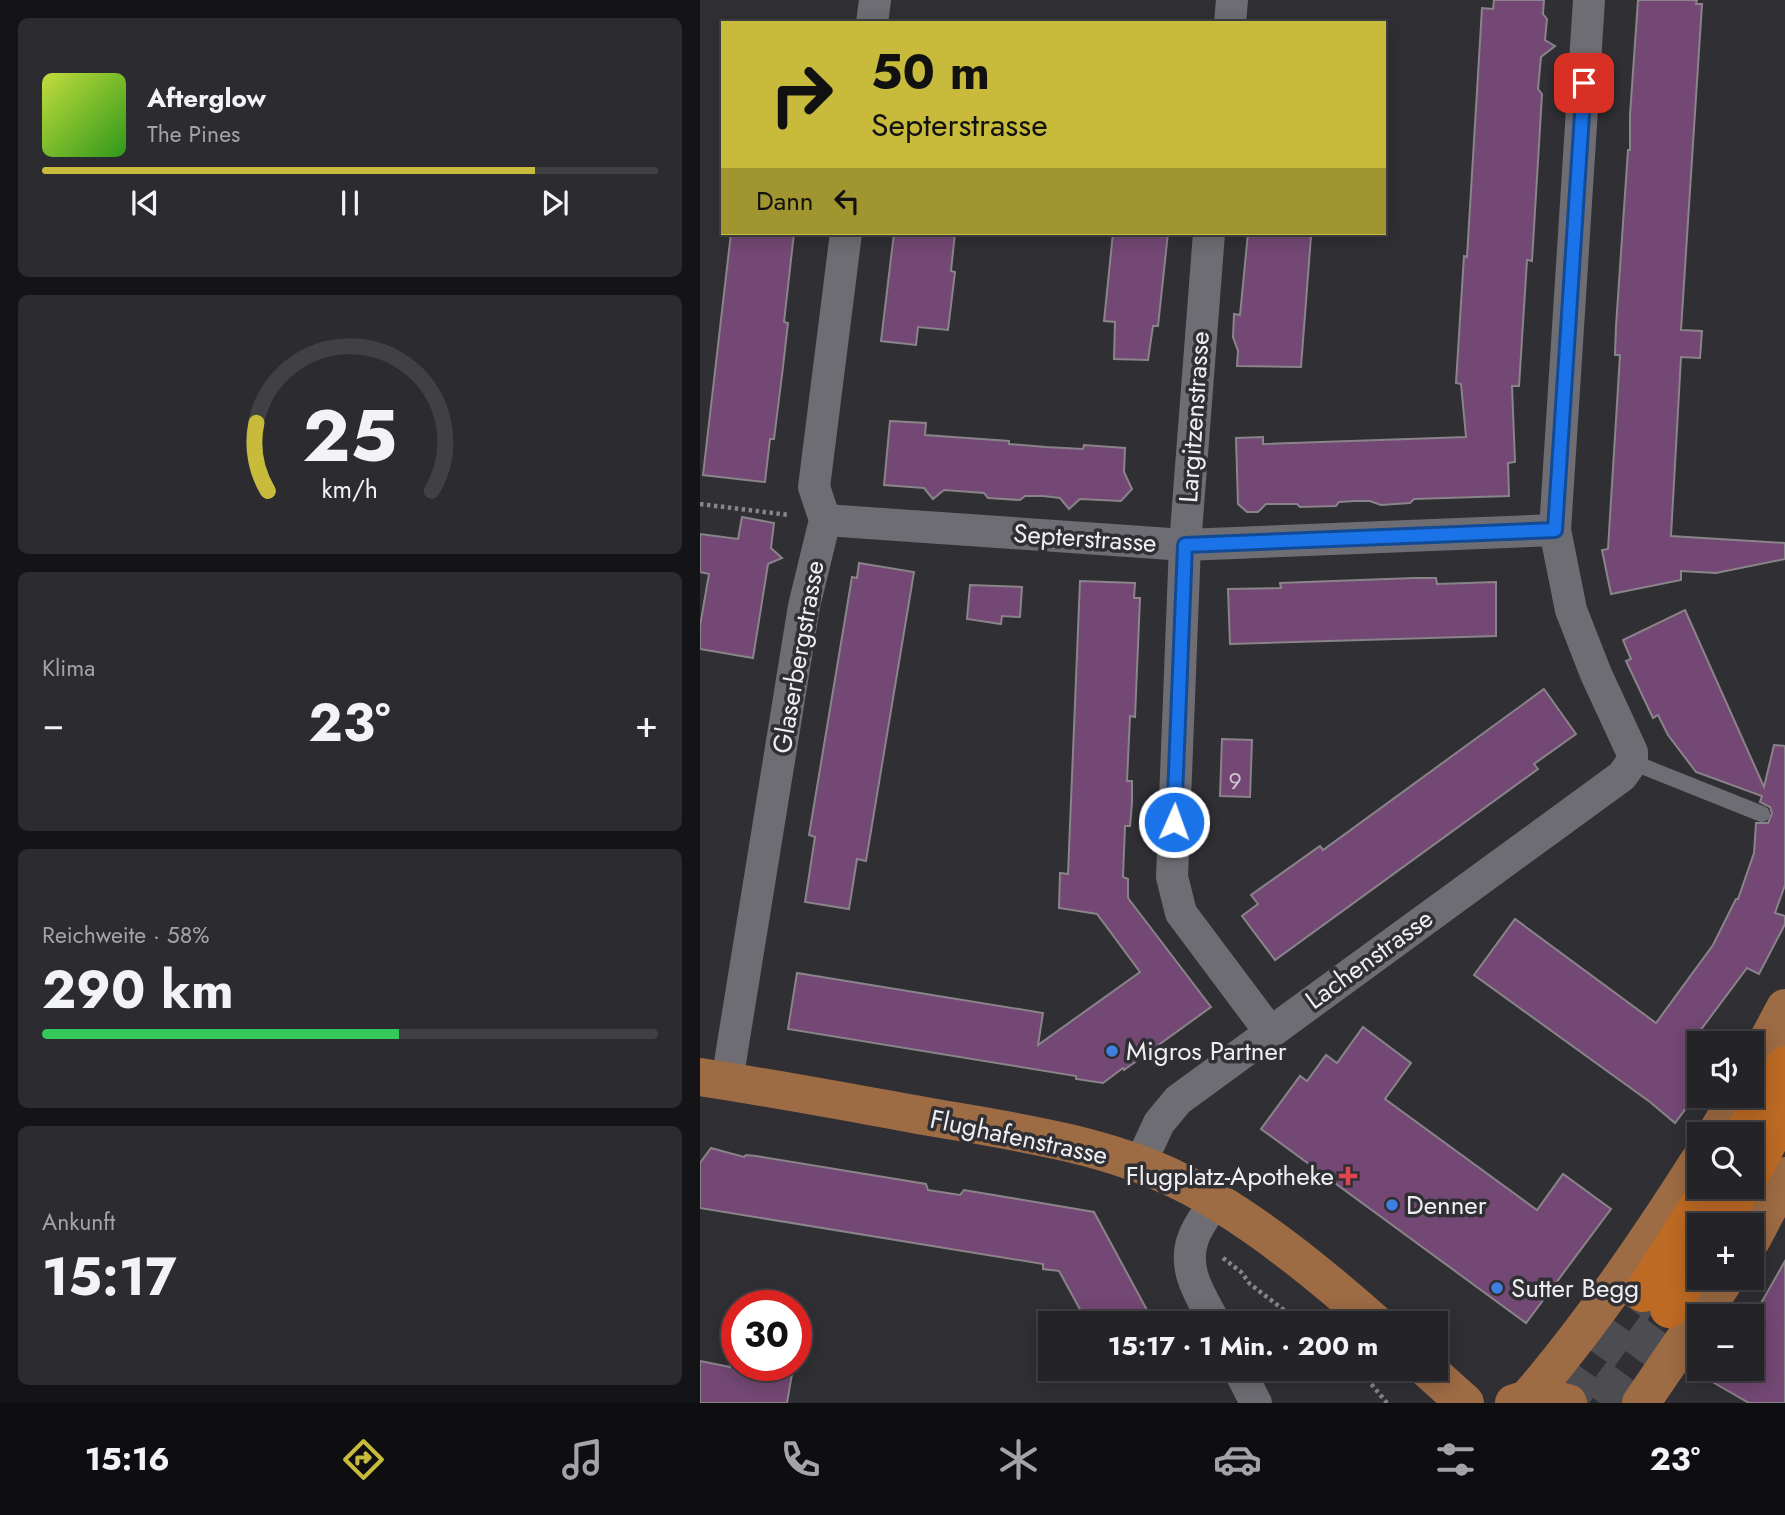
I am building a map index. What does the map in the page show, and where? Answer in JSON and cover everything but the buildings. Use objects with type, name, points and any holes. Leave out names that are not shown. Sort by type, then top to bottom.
[{"type":"highway","points":[[1750,1122],[1785,1065]]},
{"type":"highway","points":[[1764,1150],[1785,1111]]},
{"type":"highway","points":[[1678,1309],[1708,1199]]},
{"type":"highway","points":[[1678,1309],[1687,1288]]},
{"type":"main road","points":[[1764,1047],[1785,1008]]},
{"type":"main road","name":"Flughafenstrasse","points":[[713,1079],[1042,1136],[1140,1164],[1215,1200],[1276,1243],[1360,1311]]},
{"type":"main road","points":[[1764,1216],[1785,1176]]},
{"type":"main road","points":[[1521,1401],[1569,1349],[1687,1180]]},
{"type":"main road","points":[[1641,1403],[1678,1309],[1708,1290]]},
{"type":"main road","points":[[1440,1381],[1465,1403]]},
{"type":"main road","points":[[1521,1401],[1550,1398],[1568,1403]]},
{"type":"street","points":[[872,21],[875,0]]},
{"type":"street","points":[[1230,21],[1232,0]]},
{"type":"street","points":[[1590,0],[1555,530],[1571,610],[1596,674],[1632,752],[1627,769]]},
{"type":"street","points":[[825,520],[814,486],[846,235]]},
{"type":"street","name":"Largitzenstrasse","points":[[1209,235],[1185,545],[1172,877],[1181,913],[1270,1032]]},
{"type":"street","name":"Septerstrasse","points":[[825,520],[1185,545],[1555,530]]},
{"type":"street","name":"Glaserbergstrasse","points":[[713,1079],[804,606],[825,520]]},
{"type":"street","name":"Lachenstrasse","points":[[1140,1164],[1159,1123],[1178,1100],[1627,769]]},
{"type":"street","points":[[1208,1311],[1191,1278],[1189,1259],[1193,1238],[1215,1200]]},
{"type":"street","points":[[1245,1381],[1256,1403]]},
{"type":"lane","points":[[1627,769],[1762,814]]},
{"type":"path","points":[[700,504],[825,520]]},
{"type":"path","points":[[1193,1238],[1241,1272],[1250,1284],[1285,1311]]},
{"type":"path","points":[[1369,1381],[1387,1403]]},
{"type":"tunnel","points":[[1566,1403],[1643,1293]]},
{"type":"tunnel","points":[[1600,1403],[1669,1309]]},
{"type":"place","name":"Migros Partner","points":[[1112,1051]]},
{"type":"place","name":"Flugplatz-Apotheke","points":[[1348,1176]]},
{"type":"place","name":"Denner","points":[[1392,1205]]},
{"type":"place","name":"Sutter Begg","points":[[1497,1288]]},
{"type":"route","points":[[1174,822],[1185,545],[1555,530],[1584,83]]}]
